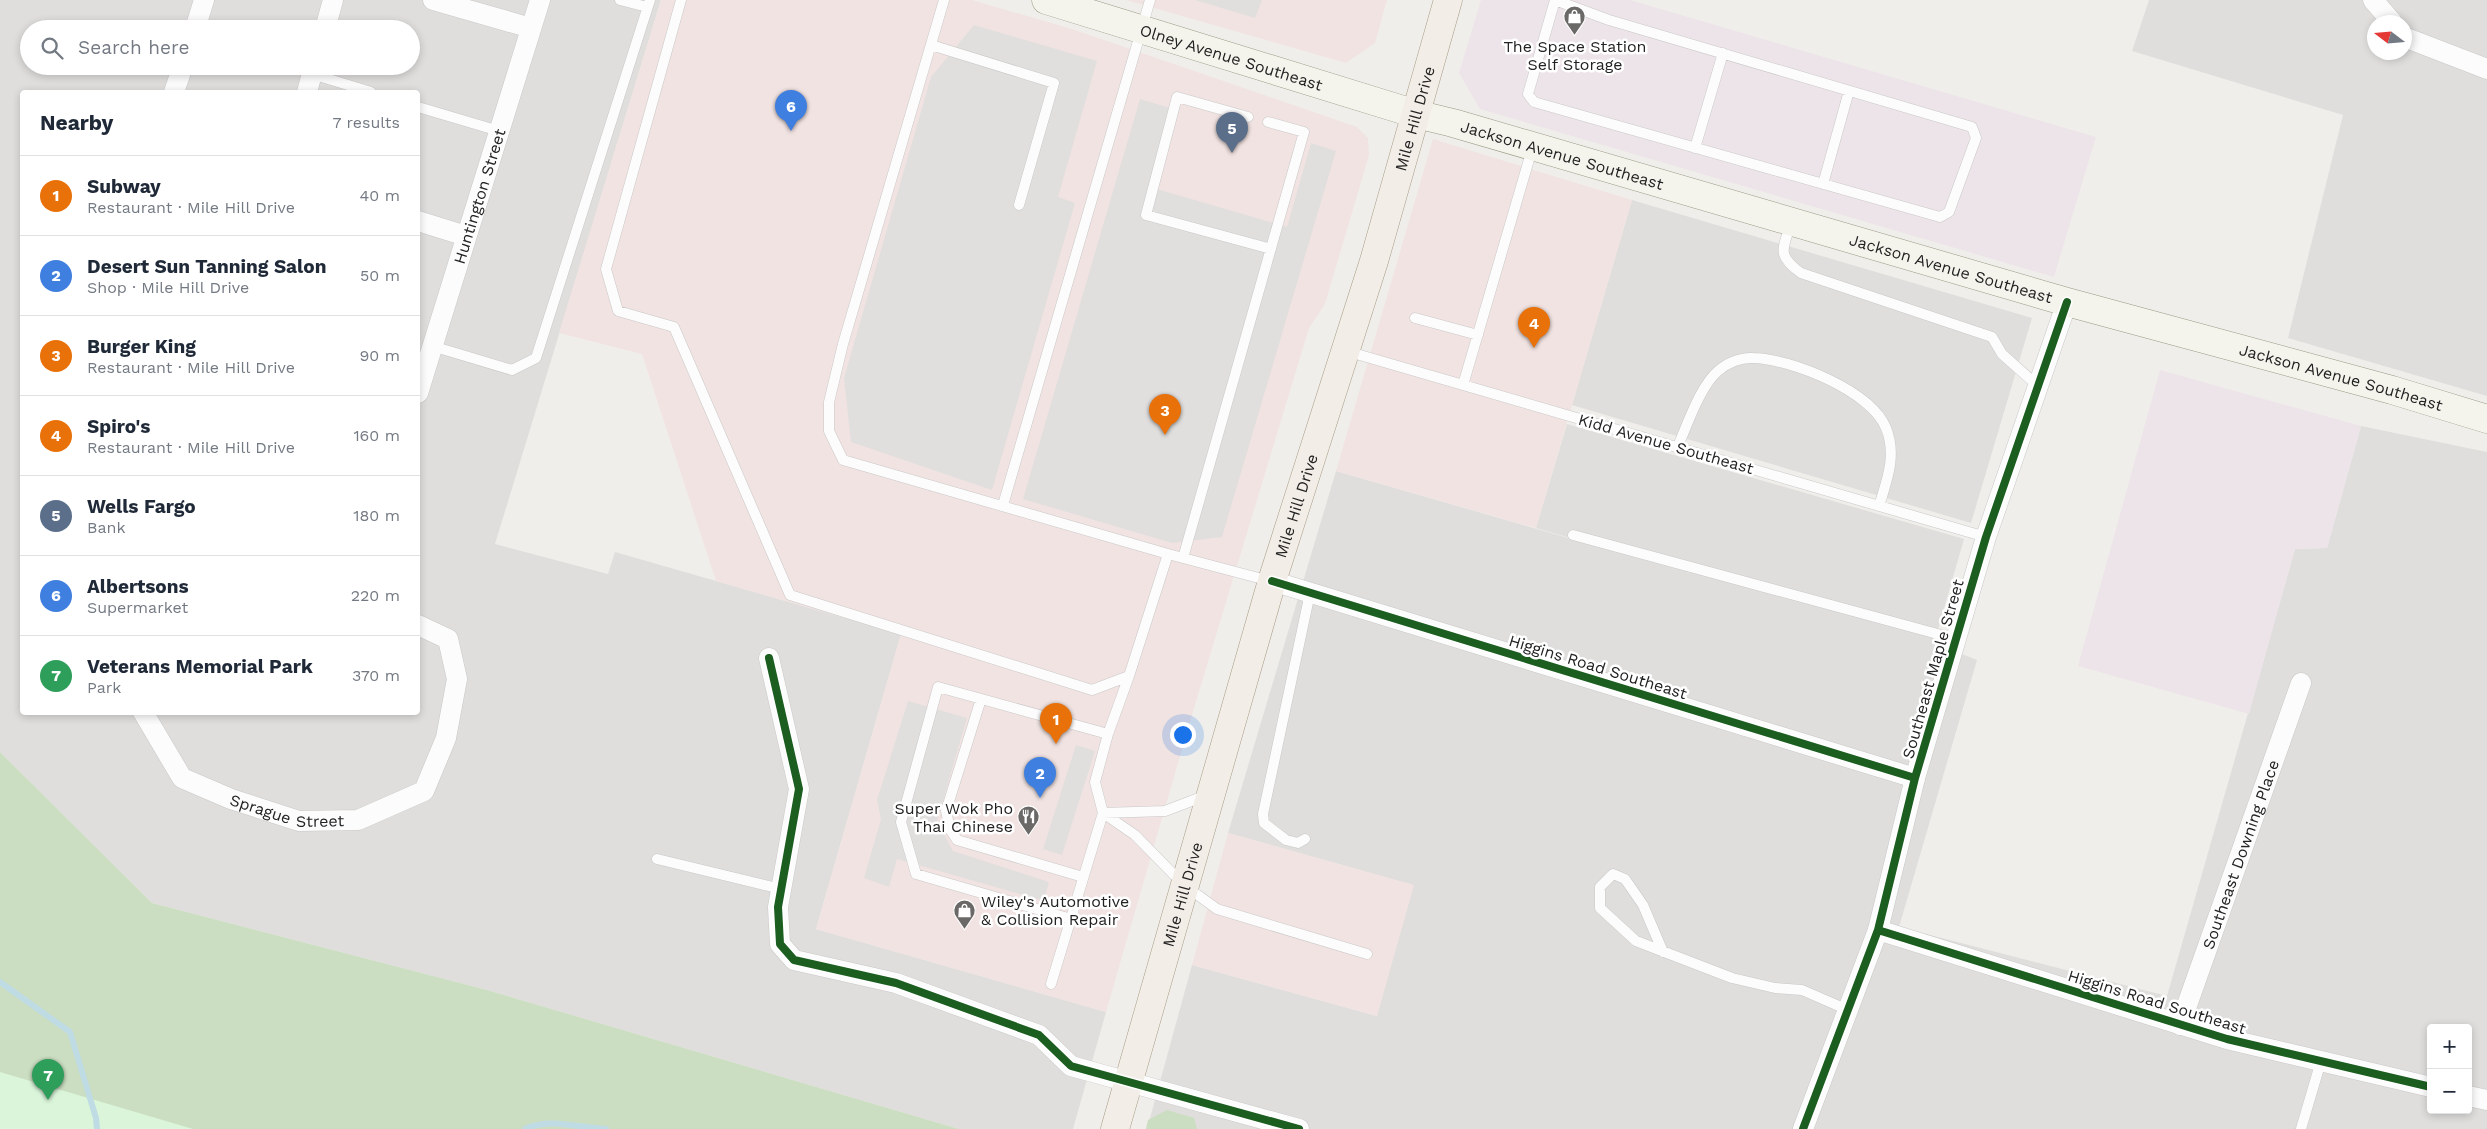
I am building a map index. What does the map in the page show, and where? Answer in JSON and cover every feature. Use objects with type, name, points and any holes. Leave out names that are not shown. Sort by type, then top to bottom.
[{"type":"main road","name":"Olney Avenue Southeast","points":[[1046,0],[1416,114]]},
{"type":"main road","name":"Mile Hill Drive","points":[[1115,1129],[1272,581],[1374,261],[1448,0]]},
{"type":"main road","name":"Jackson Avenue Southeast","points":[[1416,114],[1533,146],[2067,302],[2392,390],[2487,419]]},
{"type":"street","points":[[198,20],[204,0]]},
{"type":"street","points":[[327,20],[333,0]]},
{"type":"street","points":[[433,0],[531,28]]},
{"type":"street","name":"Huntington Street","points":[[420,386],[540,0]]},
{"type":"street","points":[[2373,0],[2386,15]]},
{"type":"street","points":[[2412,40],[2487,69]]},
{"type":"street","points":[[175,90],[180,75]]},
{"type":"street","points":[[420,221],[466,236]]},
{"type":"street","name":"Southeast Maple Street","points":[[1803,1129],[1878,930],[1915,778],[1986,537],[2067,302]]},
{"type":"street","name":"Higgins Road Southeast","points":[[1272,581],[1915,778]]},
{"type":"street","name":"Sprague Street","points":[[146,715],[182,778],[231,799],[299,821],[358,820],[424,791],[446,738],[457,679],[448,639],[420,626]]},
{"type":"street","points":[[769,658],[799,789],[778,908],[780,944],[794,960],[896,984],[1039,1035],[1071,1066],[1299,1129]]},
{"type":"street","name":"Southeast Downing Place","points":[[2180,1025],[2301,683]]},
{"type":"street","name":"Higgins Road Southeast","points":[[1878,930],[2180,1025],[2427,1086]]},
{"type":"street","points":[[2472,1097],[2487,1100]]},
{"type":"lane","points":[[432,346],[512,370],[536,358],[648,4],[620,0]]},
{"type":"lane","points":[[681,0],[606,269],[618,311],[674,327],[790,595],[1092,690],[1129,676]]},
{"type":"lane","points":[[944,0],[843,344],[829,402],[829,431],[842,460],[1168,554],[1272,581]]},
{"type":"lane","points":[[1003,505],[1150,0]]},
{"type":"lane","points":[[1555,0],[1609,20],[1972,128],[1976,138],[1950,212],[1940,217],[1534,102],[1528,94],[1555,0]]},
{"type":"lane","points":[[931,45],[1054,83],[1020,205]]},
{"type":"lane","points":[[1695,148],[1723,54]]},
{"type":"lane","points":[[311,78],[362,90]]},
{"type":"lane","points":[[1823,184],[1849,91]]},
{"type":"lane","points":[[1248,117],[1177,97],[1146,215],[1271,249]]},
{"type":"lane","points":[[420,108],[499,131]]},
{"type":"lane","points":[[1183,558],[1304,132],[1268,122]]},
{"type":"lane","points":[[1463,385],[1533,146]]},
{"type":"lane","points":[[1792,222],[1783,249],[1786,263],[1801,273],[1992,337],[2002,354],[2038,386]]},
{"type":"lane","points":[[1415,318],[1478,335]]},
{"type":"lane","name":"Kidd Avenue Southeast","points":[[1345,351],[1986,537]]},
{"type":"lane","points":[[1677,448],[1707,384],[1718,371],[1732,362],[1752,357],[1789,363],[1864,399],[1877,412],[1886,429],[1892,452],[1889,472],[1878,506]]},
{"type":"lane","points":[[1573,535],[1956,639]]},
{"type":"lane","points":[[1051,984],[1102,813],[1095,782],[1108,734],[1129,676],[1168,554]]},
{"type":"lane","points":[[1304,839],[1298,843],[1286,840],[1264,823],[1263,814],[1310,592]]},
{"type":"lane","points":[[1070,920],[916,874],[901,822],[938,687],[1108,734]]},
{"type":"lane","points":[[981,699],[946,812],[950,828],[957,840],[1084,877]]},
{"type":"lane","points":[[1102,813],[1165,811],[1211,794]]},
{"type":"lane","points":[[1102,813],[1135,835],[1184,885],[1217,908],[1367,954]]},
{"type":"lane","points":[[657,859],[781,889]]},
{"type":"lane","points":[[1664,952],[1643,905],[1625,878],[1613,874],[1600,887],[1600,908],[1636,942],[1732,978],[1775,988],[1802,990],[1848,1010]]},
{"type":"lane","points":[[2301,1129],[2321,1061]]},
{"type":"shaded area","points":[[0,0],[661,0],[495,544],[608,574],[615,552],[901,634],[816,929],[1106,1012],[1073,1129],[959,1129],[487,990],[152,903],[0,752]]},
{"type":"shaded area","points":[[661,0],[972,0],[1075,30],[1357,127],[1368,138],[1369,155],[1325,304],[1309,328],[1191,718],[1106,1012],[816,929],[901,634],[716,581],[642,354],[559,333]]},
{"type":"shaded area","points":[[1126,0],[1387,0],[1375,43],[1346,63]]},
{"type":"shaded area","points":[[1195,0],[1262,0],[1255,18]]},
{"type":"shaded area","points":[[1481,0],[1630,0],[2096,137],[2054,277],[1480,109],[1459,73]]},
{"type":"shaded area","points":[[2149,0],[2487,0],[2487,396],[2288,338],[2343,115],[2132,51]]},
{"type":"shaded area","points":[[974,25],[1097,61],[1058,197],[1075,203],[992,490],[851,442],[844,378],[931,77]]},
{"type":"shaded area","points":[[1140,99],[1173,109],[1150,187],[1287,227],[1311,143],[1336,151],[1222,537],[1172,543],[1023,499]]},
{"type":"shaded area","points":[[1433,139],[1632,200],[1536,528],[1336,471]]},
{"type":"shaded area","points":[[1632,200],[2032,318],[1971,523],[1572,405]]},
{"type":"shaded area","points":[[2160,370],[2361,426],[2327,548],[2295,549],[2249,714],[2078,666]]},
{"type":"shaded area","points":[[1567,424],[1964,539],[1934,643],[1977,660],[1899,927],[2167,996],[2295,549],[2327,548],[2361,426],[2487,452],[2487,1129],[1147,1129],[1192,965],[1377,1016],[1413,885],[1228,833],[1336,471],[1690,573],[1536,528]]},
{"type":"shaded area","points":[[908,701],[967,718],[937,821],[953,851],[1049,882],[1044,901],[897,859],[889,887],[864,878],[881,819],[877,800]]},
{"type":"shaded area","points":[[1076,745],[1095,751],[1062,855],[1043,849]]},
{"type":"shaded area","points":[[1228,833],[1414,885],[1377,1016],[1192,965]]},
{"type":"green space","points":[[0,752],[152,903],[487,990],[959,1129],[0,1129]]},
{"type":"green space","points":[[0,1072],[193,1129],[0,1129]]},
{"type":"green space","points":[[1167,1110],[1194,1118],[1197,1129],[1146,1129],[1148,1120]]},
{"type":"waterway","points":[[0,982],[70,1032],[96,1118],[97,1129]]},
{"type":"waterway","points":[[525,1129],[554,1123],[606,1129]]},
{"type":"cycle path","points":[[1803,1129],[1878,930],[1915,778],[1986,537],[2067,302]]},
{"type":"cycle path","points":[[1272,581],[1915,778]]},
{"type":"cycle path","points":[[769,658],[799,789],[778,907],[780,944],[794,960],[896,983],[1039,1035],[1071,1066],[1299,1129]]},
{"type":"cycle path","points":[[1878,930],[2227,1039],[2427,1086]]},
{"type":"place","name":"The Space Station Self Storage","points":[[1575,36]]},
{"type":"place","name":"Albertsons","points":[[791,131]]},
{"type":"place","name":"Wells Fargo","points":[[1232,153]]},
{"type":"place","name":"Spiro's","points":[[1534,348]]},
{"type":"place","name":"Burger King","points":[[1165,435]]},
{"type":"place","name":"Subway","points":[[1056,744]]},
{"type":"place","name":"Desert Sun Tanning Salon","points":[[1040,798]]},
{"type":"place","name":"Super Wok Pho Thai Chinese","points":[[1029,836]]},
{"type":"place","name":"Wiley's Automotive & Collision Repair","points":[[965,929]]},
{"type":"place","name":"Veterans Memorial Park","points":[[48,1100]]}]
